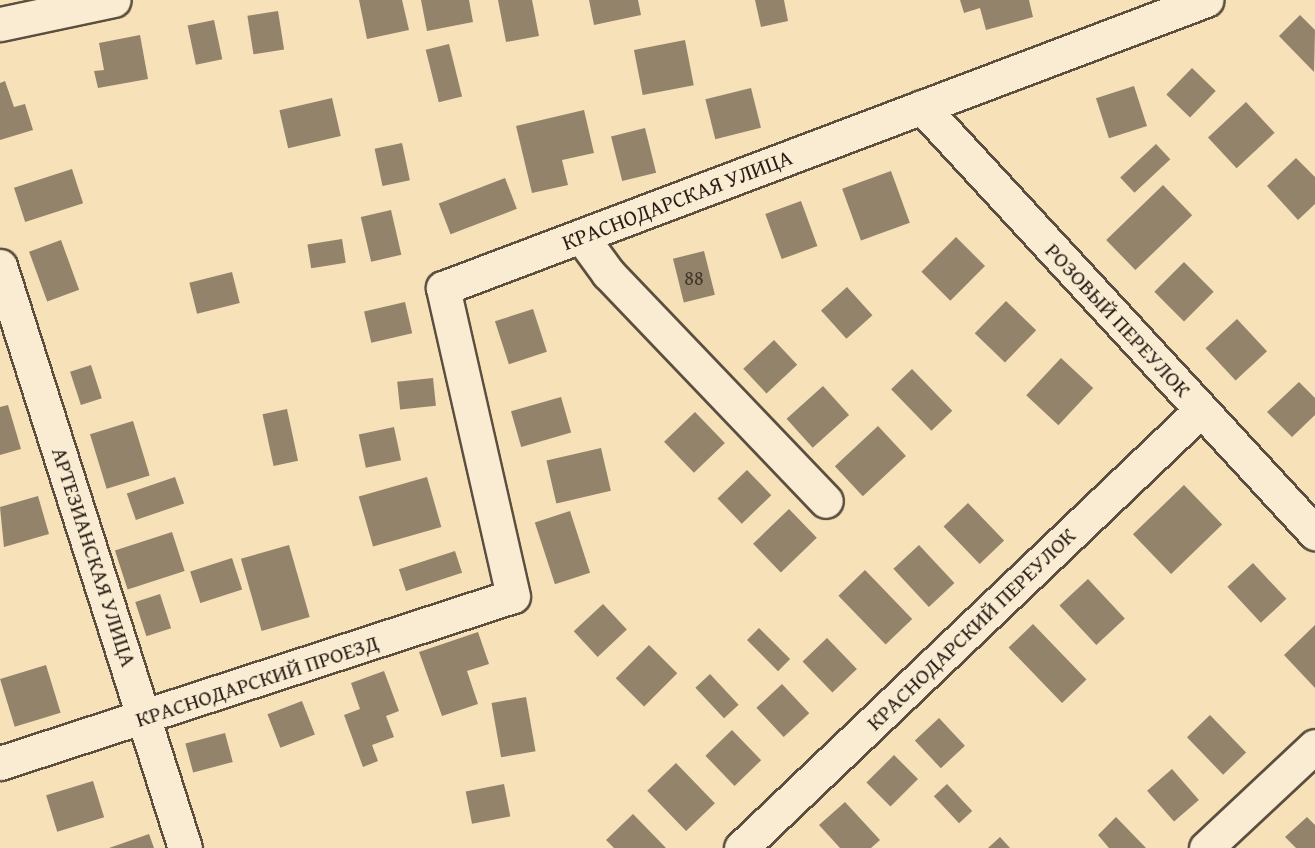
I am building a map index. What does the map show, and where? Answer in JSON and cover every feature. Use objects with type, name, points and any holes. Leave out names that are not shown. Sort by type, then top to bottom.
[{"type":"street","points":[[0,24],[114,0]]},
{"type":"street","name":"КРАСНОДАРСКАЯ УЛИЦА","points":[[513,596],[443,288],[1206,0]]},
{"type":"street","name":"РОЗОВЫЙ ПЕРЕУЛОК","points":[[922,107],[1315,533]]},
{"type":"street","points":[[581,236],[608,273],[826,501]]},
{"type":"street","name":"АРТЕЗИАНСКАЯ УЛИЦА","points":[[0,266],[147,718],[185,848]]},
{"type":"street","name":"КРАСНОДАРСКИЙ ПЕРЕУЛОК","points":[[741,848],[1201,410]]},
{"type":"street","name":"КРАСНОДАРСКИЙ ПРОЕЗД","points":[[0,763],[147,718],[513,596]]},
{"type":"street","points":[[1206,848],[1315,746]]},
{"type":"building","points":[[359,0],[402,0],[409,30],[367,39]]},
{"type":"building","points":[[421,0],[469,0],[473,22],[427,31]]},
{"type":"building","points":[[498,0],[532,0],[539,36],[506,42]]},
{"type":"building","points":[[589,0],[638,0],[641,15],[594,25]]},
{"type":"building","points":[[755,0],[784,0],[788,21],[761,27]]},
{"type":"building","points":[[960,0],[1029,0],[1033,17],[986,30],[980,8],[964,13]]},
{"type":"building","points":[[278,11],[284,50],[253,54],[247,16]]},
{"type":"building","points":[[1300,15],[1315,30],[1314,72],[1279,36]]},
{"type":"building","points":[[214,20],[222,59],[196,65],[188,26]]},
{"type":"building","points":[[140,35],[148,79],[98,88],[94,71],[104,70],[99,43]]},
{"type":"building","points":[[685,40],[694,85],[643,95],[634,50]]},
{"type":"building","points":[[449,44],[462,96],[439,102],[426,50]]},
{"type":"building","points":[[1192,68],[1216,91],[1190,118],[1166,95]]},
{"type":"building","points":[[5,81],[14,107],[25,104],[33,130],[0,140],[0,83]]},
{"type":"building","points":[[1134,86],[1147,126],[1109,138],[1096,98]]},
{"type":"building","points":[[751,88],[761,128],[715,139],[705,99]]},
{"type":"building","points":[[332,98],[341,136],[288,148],[279,110]]},
{"type":"building","points":[[1246,102],[1275,133],[1237,168],[1208,137]]},
{"type":"building","points":[[584,110],[594,153],[562,160],[568,185],[532,193],[516,126]]},
{"type":"building","points":[[645,128],[656,173],[622,181],[611,136]]},
{"type":"building","points":[[402,143],[410,180],[383,186],[375,149]]},
{"type":"building","points":[[1156,144],[1170,159],[1134,193],[1120,177]]},
{"type":"building","points":[[1296,158],[1315,177],[1315,204],[1298,220],[1267,186]]},
{"type":"building","points":[[72,169],[83,203],[25,222],[14,188]]},
{"type":"building","points":[[891,171],[910,223],[861,240],[842,189]]},
{"type":"building","points":[[505,178],[517,209],[451,234],[439,203]]},
{"type":"building","points":[[1163,185],[1192,215],[1135,270],[1106,240]]},
{"type":"building","points":[[801,201],[817,246],[782,259],[765,214]]},
{"type":"building","points":[[391,210],[401,255],[371,262],[361,217]]},
{"type":"building","points":[[956,237],[985,266],[950,301],[921,272]]},
{"type":"building","points":[[342,239],[346,263],[311,268],[307,244]]},
{"type":"building","points":[[61,240],[79,290],[47,301],[29,252]]},
{"type":"building","points":[[704,251],[715,295],[684,302],[673,259]]},
{"type":"building","points":[[1184,262],[1214,292],[1184,321],[1154,292]]},
{"type":"building","points":[[232,272],[240,303],[197,314],[189,283]]},
{"type":"building","points":[[847,287],[872,315],[846,339],[821,310]]},
{"type":"building","points":[[1006,301],[1036,330],[1005,363],[975,333]]},
{"type":"building","points":[[405,302],[412,333],[371,343],[364,311]]},
{"type":"building","points":[[533,309],[547,352],[509,364],[495,321]]},
{"type":"building","points":[[1237,319],[1267,351],[1236,381],[1206,348]]},
{"type":"building","points":[[774,340],[797,365],[766,394],[743,369]]},
{"type":"building","points":[[1061,358],[1093,388],[1058,425],[1026,395]]},
{"type":"building","points":[[91,365],[102,398],[81,405],[70,372]]},
{"type":"building","points":[[912,369],[952,411],[931,431],[891,389]]},
{"type":"building","points":[[433,378],[436,406],[400,410],[397,382]]},
{"type":"building","points":[[1299,382],[1315,398],[1315,415],[1292,437],[1267,412]]},
{"type":"building","points":[[823,386],[849,415],[813,448],[787,419]]},
{"type":"building","points":[[561,397],[571,433],[521,447],[511,411]]},
{"type":"building","points":[[8,405],[21,449],[0,455],[0,407]]},
{"type":"building","points":[[287,409],[298,461],[274,466],[263,414]]},
{"type":"building","points":[[695,412],[725,443],[694,473],[664,442]]},
{"type":"building","points":[[133,421],[150,476],[107,489],[90,434]]},
{"type":"building","points":[[878,426],[906,456],[863,496],[835,466]]},
{"type":"building","points":[[394,427],[401,460],[366,468],[359,434]]},
{"type":"building","points":[[601,448],[611,491],[556,503],[546,461]]},
{"type":"building","points":[[747,470],[771,495],[742,524],[718,498]]},
{"type":"building","points":[[175,477],[184,503],[136,520],[127,494]]},
{"type":"building","points":[[427,477],[441,527],[373,547],[359,497]]},
{"type":"building","points":[[1184,485],[1222,525],[1171,574],[1133,534]]},
{"type":"building","points":[[38,496],[49,534],[4,547],[0,507]]},
{"type":"building","points":[[968,503],[1004,540],[980,564],[944,527]]},
{"type":"building","points":[[789,509],[817,538],[781,573],[753,544]]},
{"type":"building","points":[[570,511],[590,573],[555,584],[535,522]]},
{"type":"building","points":[[172,532],[185,571],[128,590],[115,551]]},
{"type":"building","points":[[289,545],[310,617],[262,631],[241,559]]},
{"type":"building","points":[[919,545],[954,583],[929,607],[893,569]]},
{"type":"building","points":[[455,551],[462,573],[406,591],[399,569]]},
{"type":"building","points":[[232,558],[242,589],[200,603],[190,572]]},
{"type":"building","points":[[1253,563],[1286,599],[1261,623],[1227,587]]},
{"type":"building","points":[[865,570],[912,619],[886,645],[838,596]]},
{"type":"building","points":[[1088,579],[1125,618],[1096,645],[1059,606]]},
{"type":"building","points":[[160,594],[171,628],[146,636],[135,602]]},
{"type":"building","points":[[603,604],[627,630],[598,657],[574,631]]},
{"type":"building","points":[[1033,624],[1086,679],[1062,703],[1009,648]]},
{"type":"building","points":[[1315,625],[1315,688],[1284,655]]},
{"type":"building","points":[[759,628],[790,659],[778,671],[747,640]]},
{"type":"building","points":[[478,632],[489,664],[467,671],[478,704],[442,716],[419,652]]},
{"type":"building","points":[[827,638],[857,669],[832,693],[803,662]]},
{"type":"building","points":[[649,645],[677,673],[644,707],[616,678]]},
{"type":"building","points":[[46,665],[61,713],[15,727],[0,679]]},
{"type":"building","points":[[384,671],[399,711],[386,716],[394,737],[372,745],[378,761],[363,767],[344,715],[360,709],[351,683]]},
{"type":"building","points":[[710,674],[739,705],[724,718],[695,688]]},
{"type":"building","points":[[782,684],[809,713],[784,737],[756,708]]},
{"type":"building","points":[[526,697],[536,751],[501,757],[492,703]]},
{"type":"building","points":[[302,701],[315,735],[280,748],[267,714]]},
{"type":"building","points":[[1210,715],[1246,752],[1223,775],[1187,737]]},
{"type":"building","points":[[939,718],[965,746],[941,768],[915,741]]},
{"type":"building","points":[[732,730],[761,760],[735,786],[705,756]]},
{"type":"building","points":[[225,733],[233,762],[193,773],[185,744]]},
{"type":"building","points":[[894,755],[918,779],[890,807],[866,783]]},
{"type":"building","points":[[676,763],[715,803],[686,831],[647,791]]},
{"type":"building","points":[[1172,769],[1199,800],[1174,822],[1147,791]]},
{"type":"building","points":[[93,781],[104,817],[57,832],[46,795]]},
{"type":"building","points":[[504,784],[510,816],[472,824],[466,791]]},
{"type":"building","points":[[947,784],[972,811],[959,823],[934,796]]},
{"type":"building","points":[[845,802],[880,840],[871,848],[840,848],[819,825]]},
{"type":"building","points":[[633,814],[666,848],[614,848],[606,840]]},
{"type":"building","points":[[1116,817],[1146,848],[1109,848],[1098,835]]},
{"type":"building","points":[[1307,817],[1315,825],[1315,848],[1296,848],[1285,837]]},
{"type":"building","points":[[149,834],[154,848],[109,848]]},
{"type":"building","points":[[1000,837],[1010,848],[988,848]]}]
